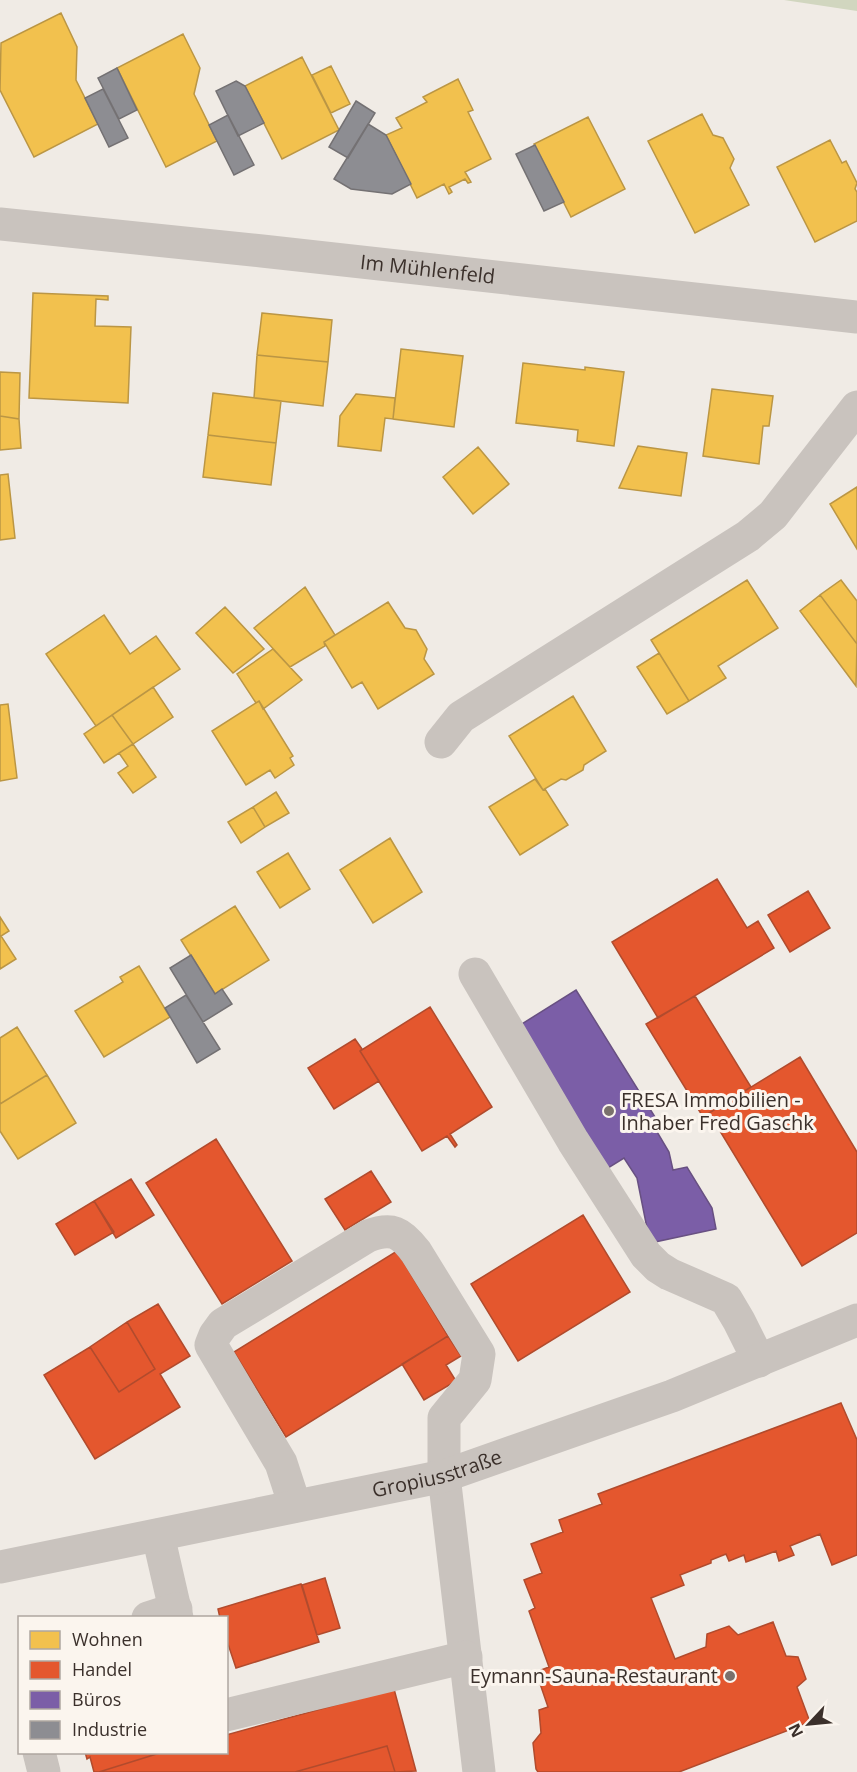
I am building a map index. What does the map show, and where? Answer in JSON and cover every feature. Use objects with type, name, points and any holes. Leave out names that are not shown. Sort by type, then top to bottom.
[{"type":"street","name":"Im Mühlenfeld","points":[[0,224],[857,317]]},
{"type":"street","points":[[441,742],[461,717],[748,536],[773,515],[857,407]]},
{"type":"street","points":[[475,974],[573,1141],[646,1255],[657,1267],[669,1275],[726,1299],[759,1361]]},
{"type":"street","points":[[295,1506],[281,1463],[211,1345],[223,1324],[368,1236],[382,1231],[394,1232],[405,1238],[416,1252],[479,1354],[475,1380],[444,1418],[444,1476],[479,1772]]},
{"type":"street","name":"Gropiusstraße","points":[[0,1567],[444,1476],[672,1396],[857,1320]]},
{"type":"street","points":[[158,1535],[167,1615]]},
{"type":"street","points":[[228,1715],[466,1656]]},
{"type":"street","points":[[40,1754],[44,1772]]},
{"type":"green space","points":[[784,0],[857,0],[857,11]]},
{"type":"building: Wohnen","points":[[61,13],[77,47],[76,80],[98,124],[34,157],[0,90],[1,43]]},
{"type":"building: Wohnen","points":[[183,34],[200,68],[194,94],[217,141],[166,167],[117,68]]},
{"type":"building: Wohnen","points":[[302,57],[339,130],[282,159],[245,86]]},
{"type":"building: Wohnen","points":[[331,66],[350,104],[331,113],[312,75]]},
{"type":"building: Wohnen","points":[[458,79],[473,110],[468,112],[491,159],[465,172],[471,182],[468,183],[465,179],[449,187],[452,192],[449,194],[444,184],[417,198],[386,135],[402,128],[396,118],[427,102],[423,97]]},
{"type":"building: Wohnen","points":[[702,114],[713,135],[723,138],[734,159],[730,168],[749,205],[695,233],[648,141]]},
{"type":"building: Wohnen","points":[[588,117],[625,189],[571,217],[534,144]]},
{"type":"building: Wohnen","points":[[830,140],[842,163],[846,161],[857,183],[855,189],[857,192],[857,221],[815,242],[777,167]]},
{"type":"building: Wohnen","points":[[33,293],[108,296],[108,300],[96,299],[95,326],[131,327],[128,403],[29,398]]},
{"type":"building: Wohnen","points":[[262,313],[332,320],[328,362],[257,355]]},
{"type":"building: Wohnen","points":[[401,349],[463,356],[454,427],[393,419]]},
{"type":"building: Wohnen","points":[[257,355],[328,362],[323,406],[254,398]]},
{"type":"building: Wohnen","points":[[523,363],[624,372],[614,446],[577,441],[578,430],[516,423]]},
{"type":"building: Wohnen","points":[[0,372],[20,373],[19,419],[0,416]]},
{"type":"building: Wohnen","points":[[712,389],[773,396],[769,426],[763,426],[759,464],[703,456]]},
{"type":"building: Wohnen","points":[[213,393],[281,401],[276,443],[208,435]]},
{"type":"building: Wohnen","points":[[356,394],[395,398],[393,419],[385,418],[381,451],[338,446],[340,416]]},
{"type":"building: Wohnen","points":[[0,416],[19,419],[21,448],[0,450]]},
{"type":"building: Wohnen","points":[[208,435],[276,443],[271,485],[203,477]]},
{"type":"building: Wohnen","points":[[638,446],[687,453],[681,496],[619,488]]},
{"type":"building: Wohnen","points":[[478,447],[509,484],[473,514],[443,477]]},
{"type":"building: Wohnen","points":[[8,474],[15,538],[0,540],[0,475]]},
{"type":"building: Wohnen","points":[[857,487],[857,549],[830,504]]},
{"type":"building: Wohnen","points":[[747,580],[778,628],[718,666],[726,678],[689,701],[651,640]]},
{"type":"building: Wohnen","points":[[841,580],[857,601],[857,644],[820,595]]},
{"type":"building: Wohnen","points":[[305,587],[335,635],[324,642],[325,646],[290,667],[254,628]]},
{"type":"building: Wohnen","points":[[820,595],[857,644],[856,686],[800,611]]},
{"type":"building: Wohnen","points":[[388,602],[405,628],[416,630],[427,649],[424,659],[434,674],[378,709],[362,682],[352,688],[324,642]]},
{"type":"building: Wohnen","points":[[225,607],[264,649],[233,673],[196,633]]},
{"type":"building: Wohnen","points":[[104,615],[130,654],[156,636],[180,669],[96,726],[46,654]]},
{"type":"building: Wohnen","points":[[273,649],[302,680],[263,709],[259,701],[256,703],[237,674]]},
{"type":"building: Wohnen","points":[[659,653],[689,701],[667,714],[637,667]]},
{"type":"building: Wohnen","points":[[153,687],[173,717],[133,744],[112,715]]},
{"type":"building: Wohnen","points":[[573,696],[606,751],[584,765],[583,770],[543,790],[509,736]]},
{"type":"building: Wohnen","points":[[259,701],[293,756],[290,758],[294,765],[275,778],[270,770],[246,785],[212,731]]},
{"type":"building: Wohnen","points":[[8,704],[17,778],[0,781],[0,705]]},
{"type":"building: Wohnen","points":[[112,715],[133,744],[104,763],[84,734]]},
{"type":"building: Wohnen","points":[[133,744],[156,777],[133,793],[118,773],[128,766],[119,753]]},
{"type":"building: Wohnen","points":[[535,779],[543,790],[545,789],[568,825],[520,855],[489,807]]},
{"type":"building: Wohnen","points":[[276,792],[289,813],[265,827],[253,807]]},
{"type":"building: Wohnen","points":[[253,807],[265,827],[241,843],[228,822]]},
{"type":"building: Wohnen","points":[[390,838],[422,892],[373,923],[340,870]]},
{"type":"building: Wohnen","points":[[288,853],[310,889],[280,908],[257,872]]},
{"type":"building: Wohnen","points":[[235,906],[269,960],[215,994],[181,940]]},
{"type":"building: Wohnen","points":[[0,917],[9,931],[1,936],[16,959],[0,969]]},
{"type":"building: Wohnen","points":[[139,966],[170,1017],[104,1057],[75,1011],[123,982],[120,977]]},
{"type":"building: Wohnen","points":[[17,1027],[47,1075],[0,1104],[0,1038]]},
{"type":"building: Wohnen","points":[[47,1075],[76,1123],[18,1159],[0,1131],[0,1104]]},
{"type":"building: Handel","points":[[717,879],[747,928],[758,921],[774,948],[658,1018],[612,942]]},
{"type":"building: Handel","points":[[808,891],[830,928],[790,952],[768,915]]},
{"type":"building: Handel","points":[[695,996],[751,1087],[703,1117],[646,1024]]},
{"type":"building: Handel","points":[[430,1007],[492,1107],[450,1134],[457,1145],[455,1147],[447,1136],[422,1151],[360,1051]]},
{"type":"building: Handel","points":[[355,1039],[379,1081],[334,1109],[308,1068]]},
{"type":"building: Handel","points":[[800,1057],[857,1152],[857,1233],[802,1266],[709,1113]]},
{"type":"building: Handel","points":[[216,1139],[292,1261],[222,1304],[146,1183]]},
{"type":"building: Handel","points":[[371,1171],[391,1202],[345,1230],[325,1199]]},
{"type":"building: Handel","points":[[131,1179],[154,1215],[116,1238],[94,1201]]},
{"type":"building: Handel","points":[[94,1201],[114,1232],[75,1255],[56,1224]]},
{"type":"building: Handel","points":[[583,1215],[630,1292],[518,1361],[471,1284]]},
{"type":"building: Handel","points":[[397,1251],[448,1336],[286,1437],[234,1352]]},
{"type":"building: Handel","points":[[158,1304],[190,1356],[160,1374],[180,1407],[95,1459],[44,1375],[90,1347],[119,1392],[155,1369],[127,1322]]},
{"type":"building: Handel","points":[[127,1322],[155,1369],[119,1392],[90,1347]]},
{"type":"building: Handel","points":[[448,1336],[461,1356],[446,1365],[456,1381],[424,1400],[402,1364]]},
{"type":"building: Handel","points":[[841,1403],[857,1440],[857,1555],[832,1565],[820,1534],[790,1546],[794,1555],[779,1561],[776,1551],[746,1562],[744,1555],[729,1561],[726,1554],[711,1560],[711,1563],[680,1575],[684,1585],[651,1598],[675,1659],[706,1647],[707,1634],[729,1626],[738,1635],[773,1622],[786,1656],[798,1657],[806,1679],[797,1687],[810,1722],[679,1772],[538,1772],[533,1743],[541,1733],[539,1710],[548,1707],[536,1672],[549,1667],[529,1611],[535,1608],[524,1580],[542,1573],[531,1544],[563,1532],[559,1520],[602,1504],[598,1494]]},
{"type":"building: Handel","points":[[325,1578],[340,1628],[317,1635],[302,1585]]},
{"type":"building: Handel","points":[[301,1584],[319,1642],[236,1668],[228,1644],[228,1616],[220,1616],[218,1609]]},
{"type":"building: Handel","points":[[394,1689],[416,1771],[395,1772],[387,1746],[295,1772],[99,1772],[157,1754],[228,1754],[228,1734]]},
{"type":"building: Handel","points":[[387,1746],[395,1772],[295,1772]]},
{"type":"building: Handel","points":[[86,1754],[157,1754],[99,1772],[94,1772],[90,1757],[87,1759]]},
{"type":"building: Büros","points":[[576,990],[655,1117],[650,1120],[669,1152],[673,1170],[687,1167],[712,1208],[716,1229],[650,1243],[637,1178],[624,1158],[608,1168],[517,1027]]},
{"type":"building: Industrie","points":[[117,68],[137,110],[119,119],[98,78]]},
{"type":"building: Industrie","points":[[236,81],[245,86],[264,123],[238,136],[216,91]]},
{"type":"building: Industrie","points":[[103,89],[128,138],[109,147],[85,98]]},
{"type":"building: Industrie","points":[[356,101],[375,113],[348,158],[329,147]]},
{"type":"building: Industrie","points":[[228,115],[254,165],[234,175],[209,125]]},
{"type":"building: Industrie","points":[[368,124],[386,135],[411,184],[392,194],[351,189],[334,179]]},
{"type":"building: Industrie","points":[[535,145],[564,202],[544,211],[516,154]]},
{"type":"building: Industrie","points":[[191,955],[215,994],[222,989],[232,1004],[203,1022],[170,968]]},
{"type":"building: Industrie","points":[[186,995],[220,1049],[197,1063],[165,1008]]},
{"type":"place","name":"FRESA Immobilien - Inhaber Fred Gaschk","points":[[609,1111]]},
{"type":"place","name":"Eymann-Sauna-Restaurant","points":[[730,1676]]}]
